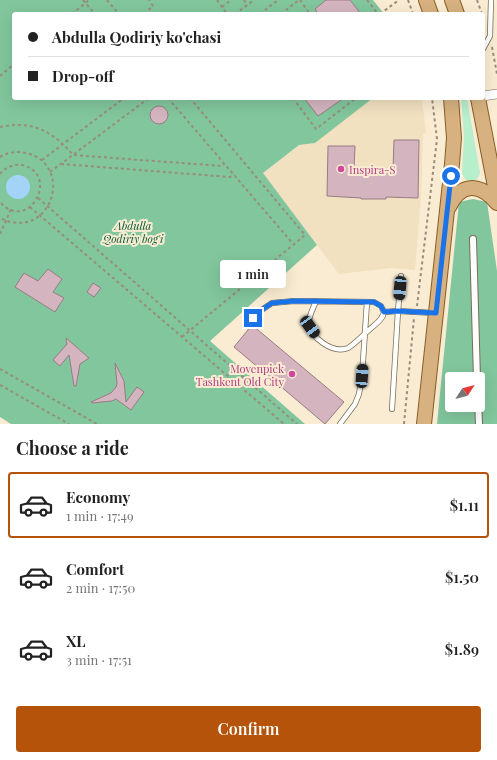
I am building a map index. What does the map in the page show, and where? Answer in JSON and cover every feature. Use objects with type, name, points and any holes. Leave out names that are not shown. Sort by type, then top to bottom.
[{"type":"main road","points":[[426,0],[430,12]]},
{"type":"main road","points":[[452,0],[456,12]]},
{"type":"main road","points":[[424,424],[452,164],[454,138],[451,100]]},
{"type":"main road","points":[[478,100],[491,155],[497,197]]},
{"type":"main road","points":[[446,213],[457,194],[468,189],[477,189],[485,192],[497,203]]},
{"type":"street","points":[[485,96],[497,94]]},
{"type":"street","points":[[473,239],[477,372]]},
{"type":"street","points":[[479,412],[479,424]]},
{"type":"lane","points":[[485,45],[490,36],[491,0]]},
{"type":"lane","points":[[392,409],[401,276]]},
{"type":"lane","points":[[253,318],[272,303],[294,301],[316,301],[367,302],[378,303],[384,312],[382,319],[348,347],[338,349],[328,346],[318,338],[310,327],[309,320],[316,301]]},
{"type":"lane","points":[[340,424],[355,404],[359,394],[362,376],[367,302]]},
{"type":"lane","points":[[384,312],[398,311],[436,313]]},
{"type":"path","points":[[83,0],[94,12]]},
{"type":"path","points":[[74,12],[88,0]]},
{"type":"path","points":[[107,0],[117,12]]},
{"type":"path","points":[[146,12],[154,6],[149,0]]},
{"type":"path","points":[[217,0],[226,12]]},
{"type":"path","points":[[222,7],[231,0]]},
{"type":"path","points":[[244,0],[247,5]]},
{"type":"path","points":[[238,12],[254,0]]},
{"type":"path","points":[[262,12],[274,1],[278,0]]},
{"type":"path","points":[[284,12],[300,0],[309,12]]},
{"type":"path","points":[[367,0],[377,12]]},
{"type":"path","points":[[382,12],[399,0]]},
{"type":"path","points":[[408,0],[412,12]]},
{"type":"path","points":[[477,0],[481,12]]},
{"type":"path","points":[[0,76],[12,66]]},
{"type":"path","points":[[42,160],[121,100]]},
{"type":"path","points":[[50,172],[146,100]]},
{"type":"path","points":[[170,100],[294,245]]},
{"type":"path","points":[[182,337],[305,235],[192,100]]},
{"type":"path","points":[[294,100],[316,129],[353,100]]},
{"type":"path","points":[[404,424],[413,323],[416,312],[437,139],[432,100]]},
{"type":"path","points":[[0,127],[18,125],[38,128],[48,132],[64,144],[73,155],[222,166],[224,164]]},
{"type":"path","points":[[0,157],[9,153],[23,152],[42,160],[50,172],[54,186],[52,200],[48,207],[36,219],[24,223],[12,223],[0,218]]},
{"type":"path","points":[[61,164],[230,177],[234,174]]},
{"type":"path","points":[[0,174],[6,168],[12,166],[17,165],[28,168],[37,176],[40,192],[38,198],[30,207],[21,210],[11,209],[0,202]]},
{"type":"path","points":[[38,198],[297,424]]},
{"type":"path","points":[[30,207],[284,424]]},
{"type":"path","points":[[0,234],[11,209]]},
{"type":"path","points":[[0,369],[97,424]]},
{"type":"path","points":[[0,385],[69,424]]},
{"type":"shaded area","points":[[370,100],[422,100],[426,133],[423,134],[421,197],[415,270],[390,268],[339,274],[263,173],[299,145],[315,143]]},
{"type":"green space","name":"Abdulla Qodiriy bog'i","points":[[0,0],[373,0],[382,12],[12,12],[12,100],[370,100],[315,143],[299,145],[263,173],[317,245],[210,341],[305,424],[11,424],[0,417]]},
{"type":"green space","points":[[461,100],[467,100],[480,173],[477,179],[472,182],[466,180],[462,174],[464,136]]},
{"type":"green space","points":[[473,199],[487,202],[497,271],[497,424],[437,424],[459,202]]},
{"type":"water","points":[[18,175],[27,178],[30,187],[27,196],[18,199],[9,196],[6,187],[9,178]]},
{"type":"building","points":[[326,0],[350,0],[359,12],[317,12],[315,9]]},
{"type":"building","points":[[306,100],[341,100],[318,116]]},
{"type":"building","points":[[159,106],[165,109],[168,115],[165,121],[159,124],[153,121],[150,115],[153,109]]},
{"type":"building","name":"Inspira-S","points":[[394,140],[419,140],[418,198],[386,197],[386,199],[361,199],[327,196],[328,146],[355,146],[354,169],[393,170]]},
{"type":"building","points":[[48,269],[62,279],[53,292],[64,298],[55,312],[15,287],[24,273],[38,281]]},
{"type":"building","points":[[93,283],[101,288],[94,297],[87,292]]},
{"type":"building","points":[[252,325],[344,402],[325,424],[234,347]]},
{"type":"building","points":[[66,338],[89,358],[80,364],[76,386],[74,386],[69,355],[60,366],[53,360],[67,344]]},
{"type":"building","points":[[115,363],[124,381],[126,402],[137,387],[144,392],[131,410],[116,399],[112,401],[91,402],[111,393],[116,387]]},
{"type":"place","name":"Inspira-S","points":[[341,169]]},
{"type":"place","name":"Movenpick Tashkent Old City","points":[[292,374]]},
{"type":"route","points":[[253,318],[272,303],[294,301],[374,302],[381,306],[384,312],[398,311],[436,313],[451,176]]}]
